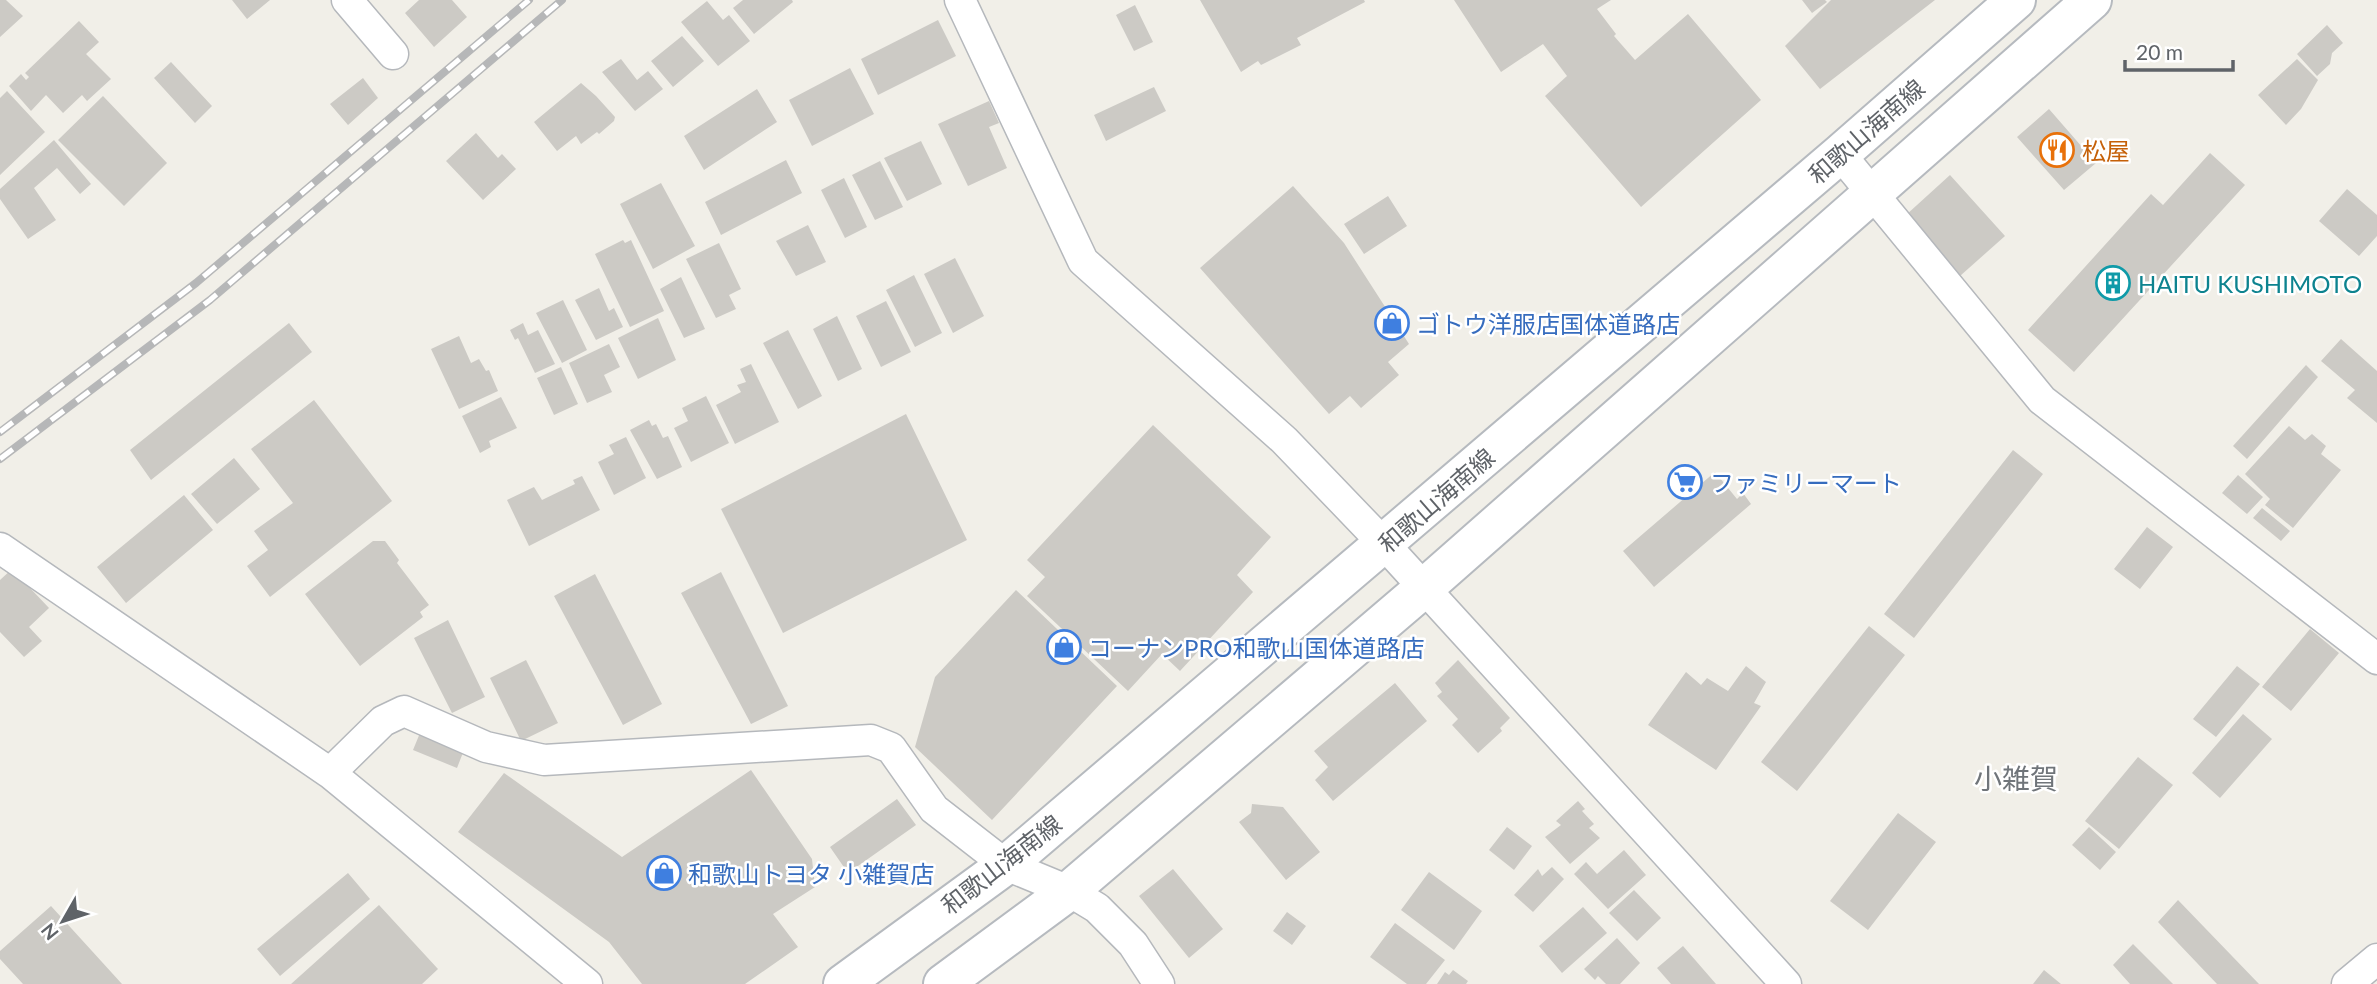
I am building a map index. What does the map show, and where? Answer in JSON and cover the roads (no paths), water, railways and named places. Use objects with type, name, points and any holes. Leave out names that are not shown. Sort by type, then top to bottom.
[{"type":"main road","name":"和歌山海南線","points":[[843,984],[1006,864],[1840,154],[2016,0]]},
{"type":"main road","points":[[943,984],[1069,891],[1423,588],[2092,0]]},
{"type":"street","points":[[346,0],[393,54]]},
{"type":"street","points":[[960,0],[1083,261],[1284,440],[1384,544],[1786,984]]},
{"type":"street","points":[[1840,154],[2042,400],[2377,659]]},
{"type":"street","points":[[0,548],[330,773],[587,984]]},
{"type":"street","points":[[330,773],[383,721],[404,711],[486,747],[544,760],[871,740],[891,748],[934,809],[1006,864],[1069,891],[1097,908],[1133,944],[1159,984]]},
{"type":"street","points":[[2347,984],[2377,959]]},
{"type":"railway","points":[[0,432],[196,283],[529,0]]},
{"type":"railway","points":[[0,459],[210,300],[562,0]]},
{"type":"place","name":"松屋","points":[[2057,150]]},
{"type":"place","name":"HAITU KUSHIMOTO","points":[[2113,283]]},
{"type":"place","name":"ゴトウ洋服店国体道路店","points":[[1392,323]]},
{"type":"place","name":"ファミリーマート","points":[[1685,482]]},
{"type":"place","name":"コーナンPRO和歌山国体道路店","points":[[1064,647]]},
{"type":"place","name":"和歌山トヨタ 小雑賀店","points":[[664,873]]},
{"type":"district","name":"小雑賀","points":[[2016,778]]}]
